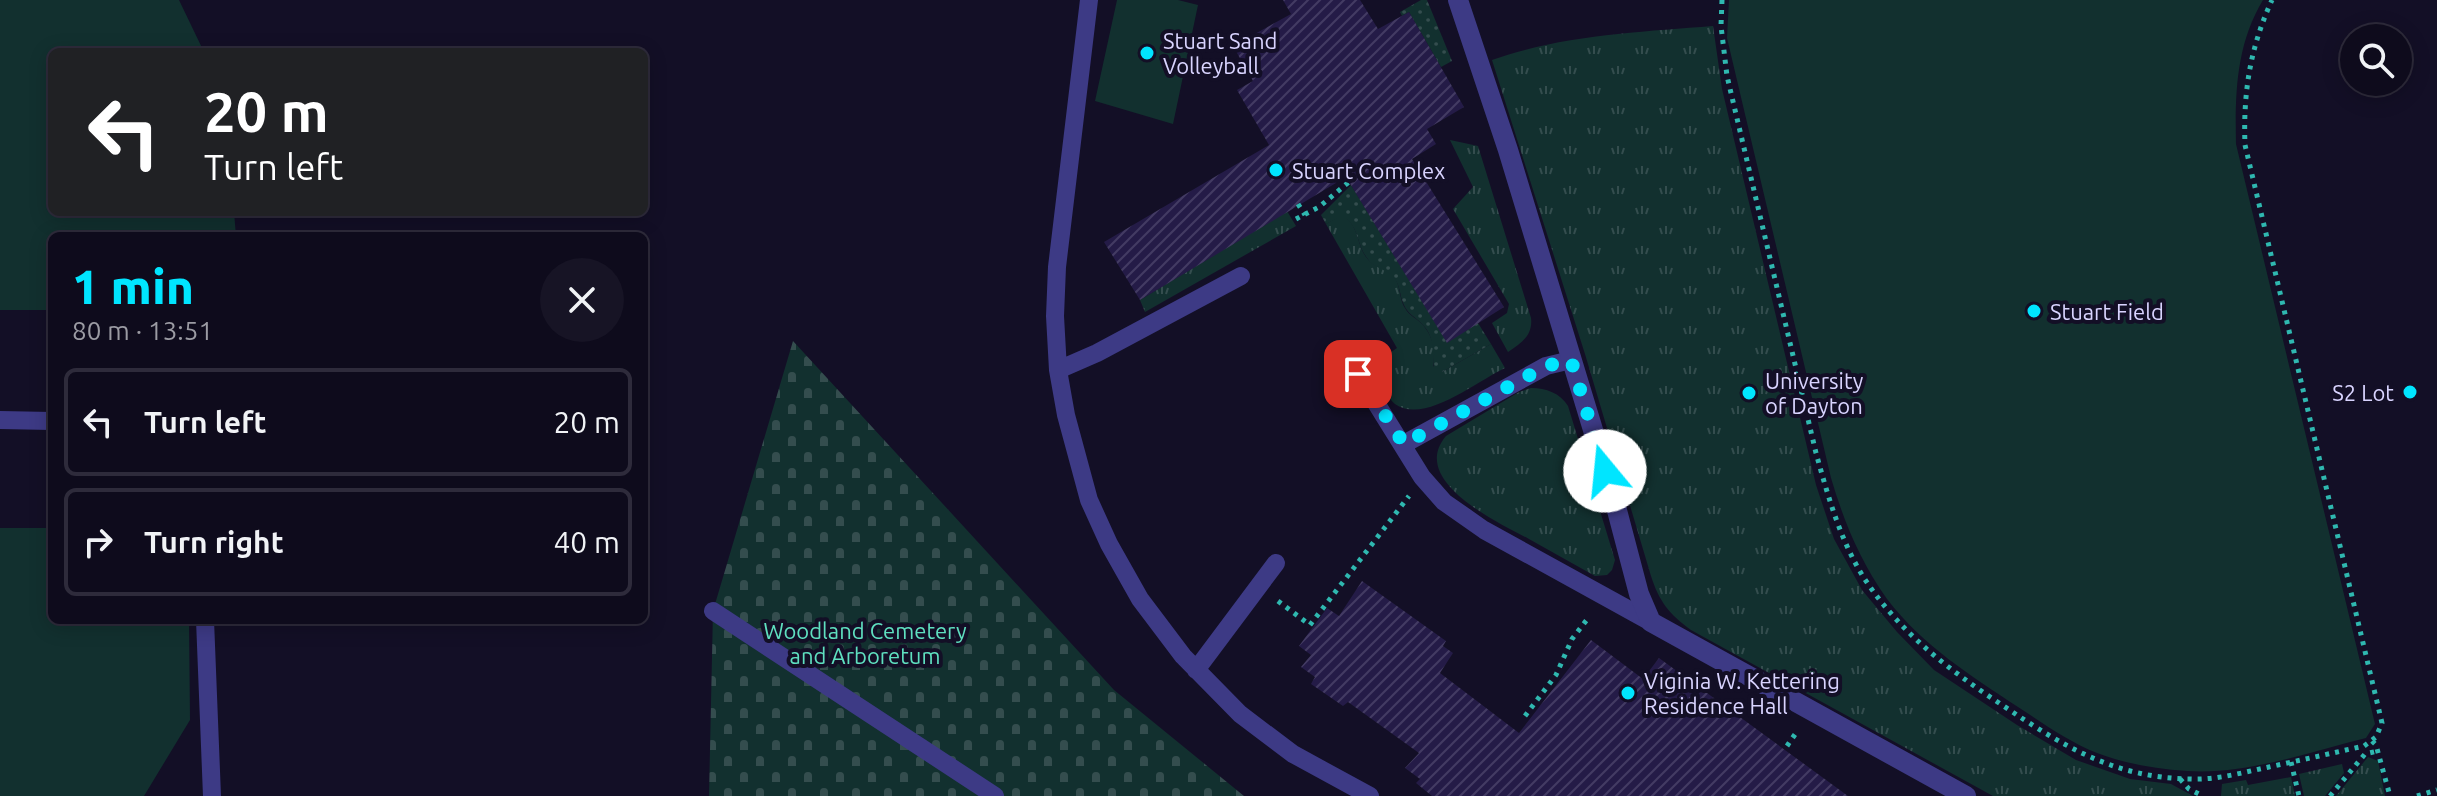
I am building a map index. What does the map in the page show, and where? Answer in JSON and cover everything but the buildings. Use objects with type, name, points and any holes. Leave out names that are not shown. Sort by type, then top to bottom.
[{"type":"street","points":[[1458,0],[1508,150],[1614,499],[1639,594],[1651,622],[1966,796]]},
{"type":"lane","points":[[1089,0],[1057,267],[1055,316],[1058,370],[1066,415],[1089,500],[1140,599],[1196,670],[1240,714],[1293,754],[1370,796]]},
{"type":"lane","points":[[1058,370],[1097,353],[1241,276]]},
{"type":"lane","points":[[1404,444],[1546,366],[1571,360]]},
{"type":"lane","points":[[1358,374],[1428,485],[1456,512],[1651,622]]},
{"type":"lane","points":[[0,420],[48,421]]},
{"type":"lane","points":[[1196,670],[1276,563]]},
{"type":"lane","points":[[713,611],[995,796]]},
{"type":"lane","points":[[205,624],[212,796]]},
{"type":"path","points":[[1722,0],[1721,26],[1727,76],[1816,453],[1830,505],[1864,577],[1900,625],[1922,647],[1947,668],[2048,736],[2104,764],[2146,775],[2180,779],[2225,776],[2364,746],[2382,728],[2245,145],[2244,94],[2257,36],[2272,0]]},
{"type":"path","points":[[1296,219],[1319,207],[1349,182]]},
{"type":"path","points":[[1298,204],[1305,215]]},
{"type":"path","points":[[1279,602],[1310,625],[1413,490]]},
{"type":"path","points":[[1525,716],[1559,676],[1583,624]]},
{"type":"path","points":[[2372,741],[2378,751],[2390,796]]},
{"type":"path","points":[[2330,796],[2365,754],[2378,751]]},
{"type":"path","points":[[2291,762],[2299,796]]},
{"type":"path","points":[[2180,779],[2189,789],[2203,796]]},
{"type":"path","points":[[2417,796],[2437,790]]},
{"type":"green space","points":[[0,0],[179,0],[202,48],[48,48],[48,216],[234,216],[236,232],[48,232],[48,310],[0,310]]},
{"type":"green space","name":"Stuart Sand Volleyball","points":[[1117,0],[1178,0],[1198,5],[1173,124],[1095,101]]},
{"type":"green space","points":[[1421,0],[1427,0],[1452,61],[1441,67],[1409,12],[1402,16],[1400,12]]},
{"type":"green space","name":"Stuart Field","points":[[1729,0],[2263,0],[2242,52],[2237,88],[2236,144],[2375,724],[2366,738],[2232,770],[2175,770],[2119,760],[2076,744],[2000,695],[1948,659],[1901,616],[1877,585],[1861,556],[1831,478],[1727,38]]},
{"type":"green space","points":[[1713,26],[1722,89],[1816,485],[1834,539],[1862,590],[1934,670],[2017,725],[2076,760],[2130,779],[2171,784],[2193,796],[1993,796],[1691,630],[1661,600],[1492,60],[1573,40]]},
{"type":"green space","points":[[1450,140],[1478,146],[1531,318],[1528,334],[1508,352],[1492,323],[1507,313],[1509,304],[1453,209],[1473,187]]},
{"type":"green space","points":[[1351,185],[1447,342],[1478,323],[1491,344],[1437,374],[1429,334],[1405,308],[1395,279],[1369,261],[1348,220],[1342,216],[1326,224],[1321,215]]},
{"type":"green space","points":[[1287,211],[1296,226],[1145,312],[1140,300]]},
{"type":"green space","points":[[1342,215],[1354,229],[1366,257],[1394,278],[1407,311],[1427,330],[1433,345],[1433,366],[1442,372],[1491,344],[1505,368],[1435,405],[1407,409],[1395,404],[1377,377],[1381,359],[1397,348],[1326,224]]},
{"type":"green space","name":"Woodland Cemetery and Arboretum","points":[[793,341],[1114,690],[1244,796],[709,796],[713,611]]},
{"type":"green space","points":[[1531,388],[1552,392],[1568,406],[1615,560],[1607,575],[1595,576],[1480,511],[1448,484],[1439,469],[1437,453],[1446,436],[1519,392]]},
{"type":"green space","points":[[0,528],[48,528],[48,624],[189,624],[190,720],[144,796],[0,796]]},
{"type":"green space","points":[[2368,757],[2378,761],[2385,796],[2336,796]]},
{"type":"green space","points":[[2342,764],[2344,773],[2325,796],[2304,796],[2299,774]]},
{"type":"green space","points":[[2291,777],[2295,796],[2221,796],[2222,784],[2246,780],[2248,785]]},
{"type":"place","name":"Stuart Sand Volleyball","points":[[1147,53]]},
{"type":"place","name":"Stuart Complex","points":[[1276,170]]},
{"type":"place","name":"Stuart Field","points":[[2034,311]]},
{"type":"place","name":"S2 Lot","points":[[2410,392]]},
{"type":"place","name":"University of Dayton","points":[[1749,393]]},
{"type":"place","name":"Viginia W. Kettering Residence Hall","points":[[1628,693]]},
{"type":"route","points":[[1358,374],[1404,444],[1546,366],[1571,360],[1605,471]]}]
